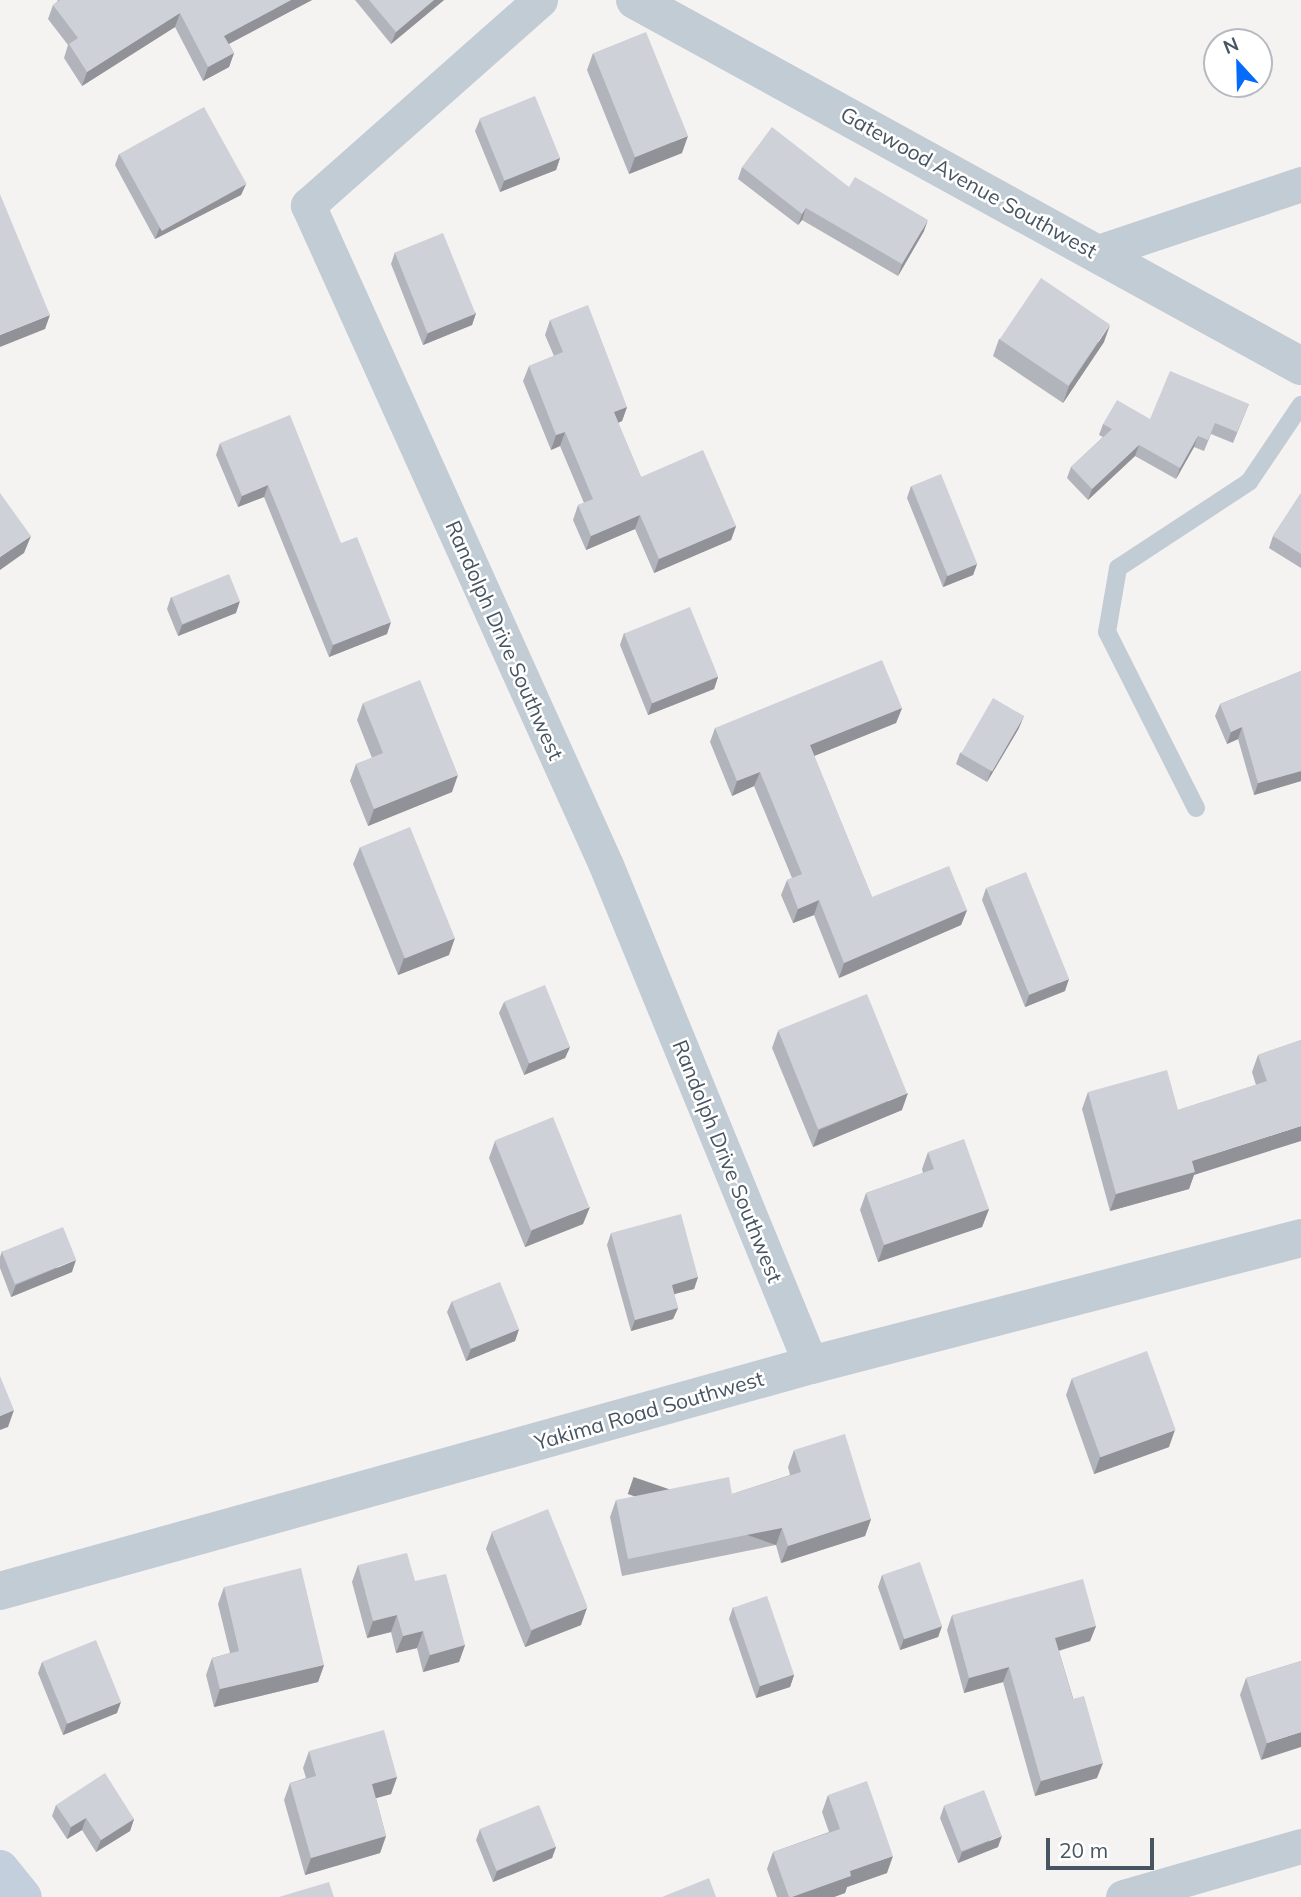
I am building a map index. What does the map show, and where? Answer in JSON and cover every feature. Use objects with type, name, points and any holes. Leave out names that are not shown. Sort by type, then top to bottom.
[{"type":"main road","points":[[0,1869],[23,1897]]},
{"type":"street","name":"Randolph Drive Southwest","points":[[540,0],[308,205],[606,864],[811,1365]]},
{"type":"street","name":"Gatewood Avenue Southwest","points":[[635,0],[1098,252],[1301,366]]},
{"type":"street","points":[[1098,252],[1301,184]]},
{"type":"street","name":"Yakima Road Southwest","points":[[0,1591],[811,1365],[1301,1238]]},
{"type":"street","points":[[1123,1897],[1301,1846]]},
{"type":"lane","points":[[1196,808],[1107,632],[1118,568],[1249,482],[1301,405]]},
{"type":"building","points":[[60,0],[291,0],[224,36],[234,53],[208,67],[180,13],[87,72],[69,44],[78,38],[53,5]]},
{"type":"building","points":[[369,0],[434,0],[396,32]]},
{"type":"building","points":[[646,32],[688,136],[635,157],[593,53]]},
{"type":"building","points":[[535,96],[560,158],[504,181],[479,118]]},
{"type":"building","points":[[204,107],[247,184],[162,231],[119,154]]},
{"type":"building","points":[[772,127],[849,187],[855,177],[928,220],[902,264],[806,208],[802,214],[742,167]]},
{"type":"building","points":[[0,194],[50,315],[0,335]]},
{"type":"building","points":[[443,233],[476,314],[427,333],[395,252]]},
{"type":"building","points":[[1041,278],[1110,324],[1068,386],[1000,339]]},
{"type":"building","points":[[588,305],[627,407],[614,412],[641,477],[703,450],[736,526],[659,559],[640,515],[591,536],[578,505],[593,499],[565,432],[556,435],[529,366],[563,352],[550,320]]},
{"type":"building","points":[[1170,371],[1249,404],[1237,432],[1215,423],[1208,440],[1198,436],[1180,468],[1139,445],[1092,489],[1071,467],[1112,429],[1103,424],[1117,400],[1150,419]]},
{"type":"building","points":[[290,415],[341,543],[357,537],[391,622],[333,645],[268,485],[242,496],[220,443]]},
{"type":"building","points":[[941,474],[977,564],[948,576],[911,486]]},
{"type":"building","points":[[0,493],[31,536],[0,557]]},
{"type":"building","points":[[1301,493],[1301,554],[1273,536]]},
{"type":"building","points":[[229,574],[240,601],[182,624],[172,597]]},
{"type":"building","points":[[690,607],[718,677],[652,703],[624,634]]},
{"type":"building","points":[[882,660],[902,708],[810,745],[872,897],[949,866],[967,910],[844,963],[819,900],[798,909],[787,880],[802,874],[760,772],[737,781],[715,728]]},
{"type":"building","points":[[1301,671],[1301,771],[1258,783],[1242,727],[1231,732],[1220,704]]},
{"type":"building","points":[[420,680],[458,775],[374,809],[356,764],[383,753],[363,703]]},
{"type":"building","points":[[993,698],[1024,716],[992,771],[961,753]]},
{"type":"building","points":[[410,827],[455,938],[405,958],[360,847]]},
{"type":"building","points":[[1026,872],[1069,979],[1029,995],[986,888]]},
{"type":"building","points":[[545,985],[570,1047],[529,1064],[504,1001]]},
{"type":"building","points":[[867,994],[907,1093],[818,1129],[778,1030]]},
{"type":"building","points":[[1301,1040],[1301,1126],[1192,1161],[1195,1172],[1116,1194],[1088,1092],[1167,1070],[1178,1110],[1267,1081],[1258,1055]]},
{"type":"building","points":[[553,1117],[589,1207],[531,1231],[495,1141]]},
{"type":"building","points":[[964,1139],[989,1209],[884,1245],[866,1193],[934,1169],[928,1152]]},
{"type":"building","points":[[681,1214],[698,1277],[672,1285],[678,1308],[635,1320],[611,1233]]},
{"type":"building","points":[[63,1227],[76,1259],[15,1284],[2,1252]]},
{"type":"building","points":[[500,1282],[519,1329],[471,1349],[452,1301]]},
{"type":"building","points":[[1147,1351],[1176,1430],[1101,1457],[1072,1378]]},
{"type":"building","points":[[0,1376],[14,1410],[0,1416]]},
{"type":"building","points":[[845,1434],[871,1519],[788,1546],[782,1528],[628,1559],[616,1500],[729,1477],[732,1494],[801,1472],[794,1450]]},
{"type":"building","points":[[548,1509],[588,1607],[531,1630],[491,1532]]},
{"type":"building","points":[[407,1553],[415,1581],[446,1574],[465,1645],[430,1655],[423,1631],[403,1636],[397,1615],[373,1621],[358,1565]]},
{"type":"building","points":[[920,1562],[942,1626],[904,1639],[882,1575]]},
{"type":"building","points":[[301,1568],[324,1665],[220,1689],[212,1658],[239,1651],[224,1587]]},
{"type":"building","points":[[1083,1579],[1096,1626],[1055,1638],[1073,1699],[1084,1696],[1103,1763],[1041,1781],[1009,1667],[969,1678],[952,1615]]},
{"type":"building","points":[[767,1596],[794,1674],[760,1686],[733,1608]]},
{"type":"building","points":[[96,1640],[121,1702],[67,1724],[42,1662]]},
{"type":"building","points":[[1301,1661],[1301,1732],[1267,1743],[1246,1678]]},
{"type":"building","points":[[384,1730],[397,1777],[372,1784],[386,1836],[311,1858],[290,1783],[316,1776],[309,1751]]},
{"type":"building","points":[[105,1773],[134,1819],[101,1840],[86,1818],[71,1827],[56,1805]]},
{"type":"building","points":[[867,1781],[893,1856],[850,1871],[851,1876],[789,1897],[773,1852],[840,1829],[828,1795]]},
{"type":"building","points":[[984,1790],[1002,1836],[961,1851],[944,1805]]},
{"type":"building","points":[[539,1805],[556,1847],[497,1871],[480,1829]]},
{"type":"building","points":[[709,1878],[716,1897],[662,1897]]},
{"type":"building","points":[[329,1882],[334,1897],[279,1897]]}]
